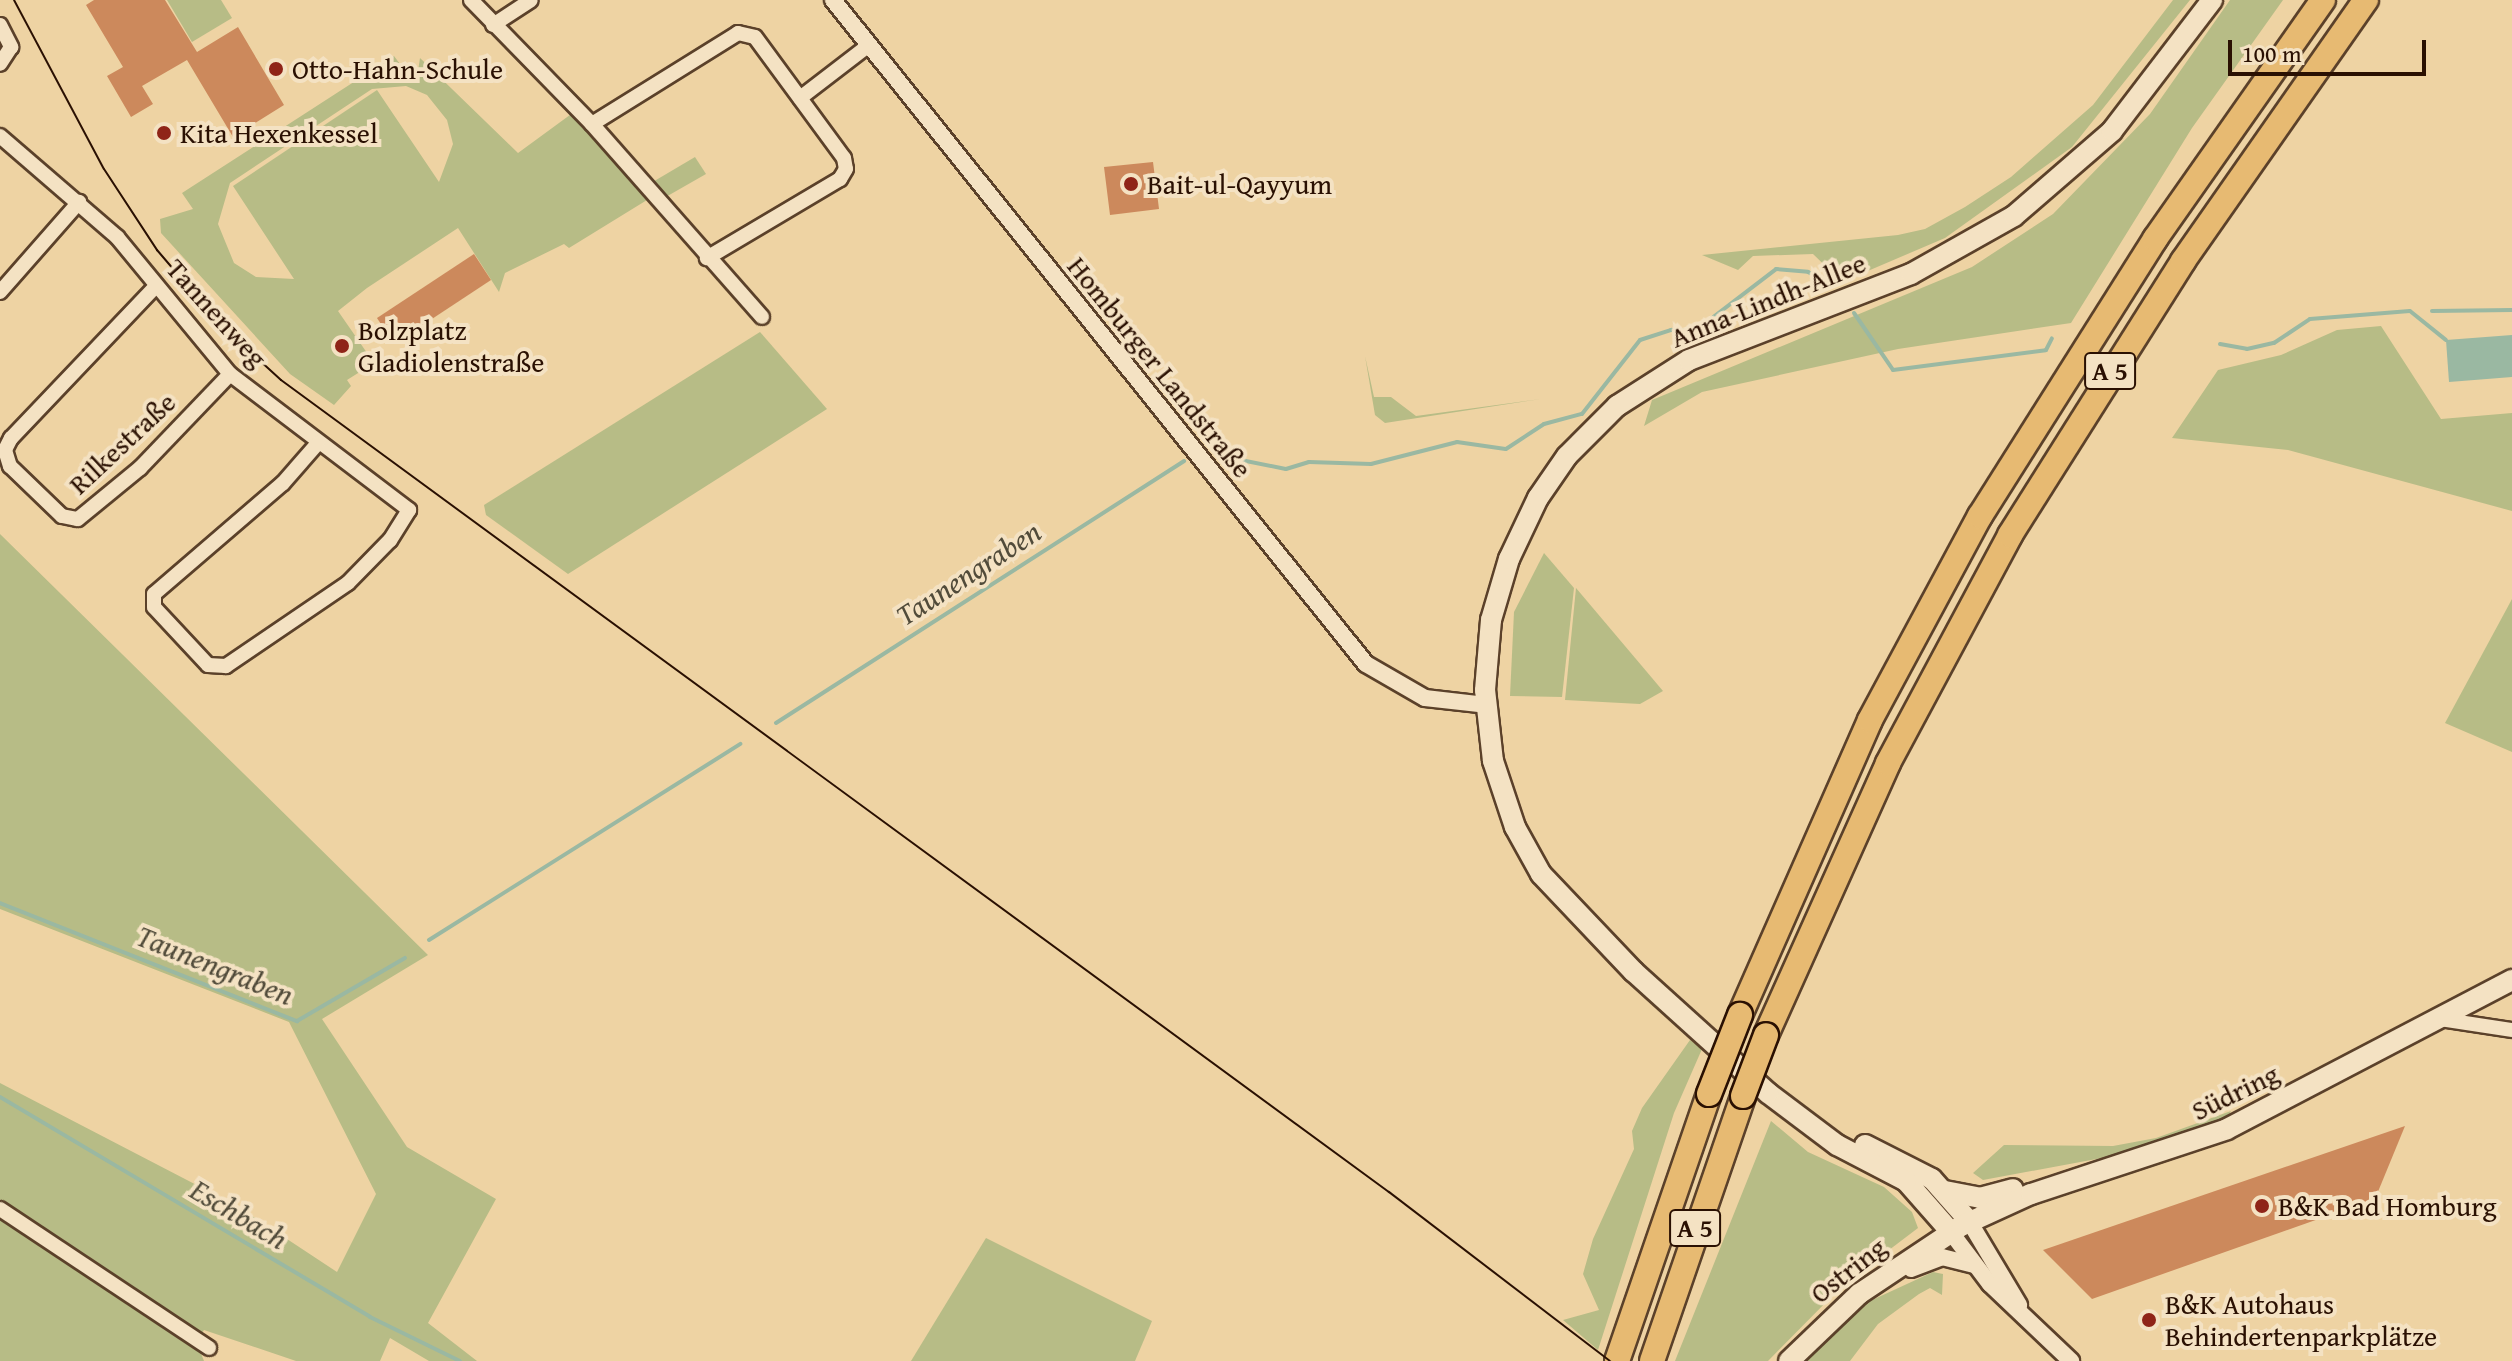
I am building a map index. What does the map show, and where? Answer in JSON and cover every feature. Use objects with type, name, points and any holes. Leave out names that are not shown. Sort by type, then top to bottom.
[{"type":"highway","name":"A 5","points":[[1619,1356],[1709,1094],[1740,1015],[1870,720],[1980,516],[2155,239],[2323,0]]},
{"type":"highway","name":"A 5","points":[[1652,1361],[1766,1035],[1888,763],[2010,535],[2166,286],[2366,0]]},
{"type":"main road","name":"Anna-Lindh-Allee","points":[[1822,1134],[1634,972],[1541,874],[1503,794],[1486,705],[1489,632],[1509,559],[1538,498],[1596,425],[1689,360],[1911,274],[2014,216],[2112,131],[2212,0]]},
{"type":"main road","name":"Südring","points":[[1959,1226],[2106,1169],[2227,1129],[2430,1018],[2512,980]]},
{"type":"main road","points":[[1822,1134],[1892,1155],[1945,1191],[1980,1198],[2106,1169]]},
{"type":"main road","points":[[1822,1134],[1906,1181],[1959,1226]]},
{"type":"main road","points":[[1945,1191],[1959,1226]]},
{"type":"main road","name":"Ostring","points":[[1789,1361],[1859,1294],[1959,1226]]},
{"type":"street","points":[[471,0],[592,124],[762,317]]},
{"type":"street","points":[[493,25],[531,0]]},
{"type":"street","name":"Homburger Landstraße","points":[[833,0],[1366,664],[1425,698],[1486,705]]},
{"type":"street","points":[[0,25],[11,47],[0,64]]},
{"type":"street","points":[[592,124],[738,33],[755,37],[844,158],[840,179],[707,258]]},
{"type":"street","points":[[800,98],[869,45]]},
{"type":"street","name":"Tannenweg","points":[[0,136],[79,202],[156,286],[230,374],[317,444],[409,510],[390,540],[348,583],[226,666],[208,665],[154,607],[154,594],[283,483],[317,444]]},
{"type":"street","points":[[0,292],[79,202]]},
{"type":"street","name":"Rilkestraße","points":[[156,286],[11,438],[5,450],[10,466],[62,516],[78,519],[140,468],[230,374]]},
{"type":"street","points":[[2430,1018],[2512,1030]]},
{"type":"street","points":[[0,1209],[209,1348]]},
{"type":"street","points":[[1959,1226],[1973,1265],[2071,1361]]},
{"type":"street","points":[[1959,1226],[2024,1314]]},
{"type":"street","points":[[1859,1294],[1933,1257],[1973,1265]]},
{"type":"green space","points":[[167,0],[221,0],[232,18],[192,42]]},
{"type":"green space","points":[[2173,0],[2190,0],[2072,147],[1945,238],[1842,282],[1813,254],[1753,256],[1738,270],[1702,255],[1898,235],[1925,229],[2011,177],[2093,105]]},
{"type":"green space","points":[[2230,0],[2283,0],[2192,128],[2071,323],[1898,349],[1702,392],[1644,426],[1652,400],[1972,267],[2053,214],[2150,114]]},
{"type":"green space","points":[[394,56],[403,68],[395,74],[417,78],[420,58],[518,153],[574,112],[647,200],[569,248],[564,244],[505,273],[499,292],[458,228],[367,288],[338,311],[374,363],[347,380],[351,386],[334,405],[290,374],[161,233],[160,219],[193,209],[182,193]],"holes":[[[406,86],[427,95],[447,120],[453,144],[439,182],[377,90],[233,186],[294,279],[256,277],[234,263],[218,224],[230,183],[372,89]]]},
{"type":"green space","points":[[695,157],[706,174],[664,198],[651,183]]},
{"type":"green space","points":[[2381,326],[2441,419],[2512,413],[2512,511],[2288,450],[2172,438],[2218,370],[2281,355],[2337,330]]},
{"type":"green space","points":[[760,332],[827,409],[568,574],[486,515],[484,505]]},
{"type":"green space","points":[[1365,356],[1374,397],[1391,397],[1416,416],[1541,399],[1385,423],[1375,415]]},
{"type":"green space","points":[[0,534],[428,955],[322,1019],[407,1147],[496,1199],[428,1323],[477,1361],[429,1361],[390,1338],[380,1361],[296,1361],[204,1330],[196,1341],[204,1361],[0,1361],[0,1083],[237,1206],[337,1272],[376,1194],[289,1022],[0,909]]},
{"type":"green space","points":[[1544,553],[1574,588],[1562,697],[1510,696],[1514,612]]},
{"type":"green space","points":[[1576,588],[1663,691],[1640,704],[1565,700]]},
{"type":"green space","points":[[2512,599],[2512,752],[2445,723]]},
{"type":"green space","points":[[1690,1040],[1702,1049],[1674,1113],[1598,1350],[1563,1320],[1599,1310],[1583,1274],[1593,1239],[1634,1149],[1632,1131],[1642,1108]]},
{"type":"green space","points":[[2231,1111],[2225,1122],[2118,1155],[1983,1180],[1973,1173],[2004,1145],[2113,1146],[2156,1138]]},
{"type":"green space","points":[[1771,1121],[1808,1152],[1884,1187],[1912,1212],[1918,1228],[1843,1285],[1768,1361],[1675,1361]]},
{"type":"green space","points":[[986,1238],[1152,1321],[1135,1361],[911,1361]]},
{"type":"green space","points":[[1933,1272],[1943,1274],[1942,1295],[1930,1288],[1919,1294],[1878,1324],[1850,1361],[1804,1361],[1870,1301]]},
{"type":"shaded area","points":[[2512,335],[2512,377],[2449,382],[2446,340]]},
{"type":"building","points":[[94,0],[165,0],[197,52],[238,27],[284,105],[233,137],[187,60],[142,86],[153,104],[131,117],[107,76],[123,67],[86,5]]},
{"type":"building","name":"Bait-ul-Qayyum","points":[[1153,162],[1159,209],[1110,215],[1104,167]]},
{"type":"building","points":[[474,254],[491,280],[394,344],[377,318]]},
{"type":"building","name":"B&K Bad Homburg","points":[[2405,1126],[2375,1199],[2092,1299],[2043,1250]]},
{"type":"waterway","name":"Taunengraben","points":[[1221,456],[1286,469],[1309,462],[1371,464],[1457,442],[1506,449],[1544,424],[1582,414],[1640,340],[1671,330],[1695,331],[1776,269],[1808,272],[1832,284]]},
{"type":"waterway","name":"Taunengraben","points":[[2432,311],[2512,310]]},
{"type":"waterway","name":"Taunengraben","points":[[2220,344],[2247,349],[2274,343],[2310,319],[2410,311],[2446,340]]},
{"type":"waterway","name":"Taunengraben","points":[[1854,313],[1893,370],[2046,350],[2052,338]]},
{"type":"waterway","name":"Taunengraben","points":[[776,723],[1184,461]]},
{"type":"waterway","name":"Taunengraben","points":[[429,940],[740,744]]},
{"type":"waterway","name":"Taunengraben","points":[[0,903],[297,1021],[405,958]]},
{"type":"waterway","name":"Eschbach","points":[[0,1097],[370,1317],[460,1361]]},
{"type":"tram line","points":[[14,0],[104,169],[157,250],[222,326],[281,380],[1389,1192],[1610,1361]]},
{"type":"place","name":"Otto-Hahn-Schule","points":[[276,69]]},
{"type":"place","name":"Kita Hexenkessel","points":[[164,133]]},
{"type":"place","name":"Bait-ul-Qayyum","points":[[1131,184]]},
{"type":"place","name":"Bolzplatz Gladiolenstraße","points":[[342,346]]},
{"type":"place","name":"B&K Bad Homburg","points":[[2262,1206]]},
{"type":"place","name":"B&K Autohaus Behindertenparkplätze","points":[[2149,1320]]}]
